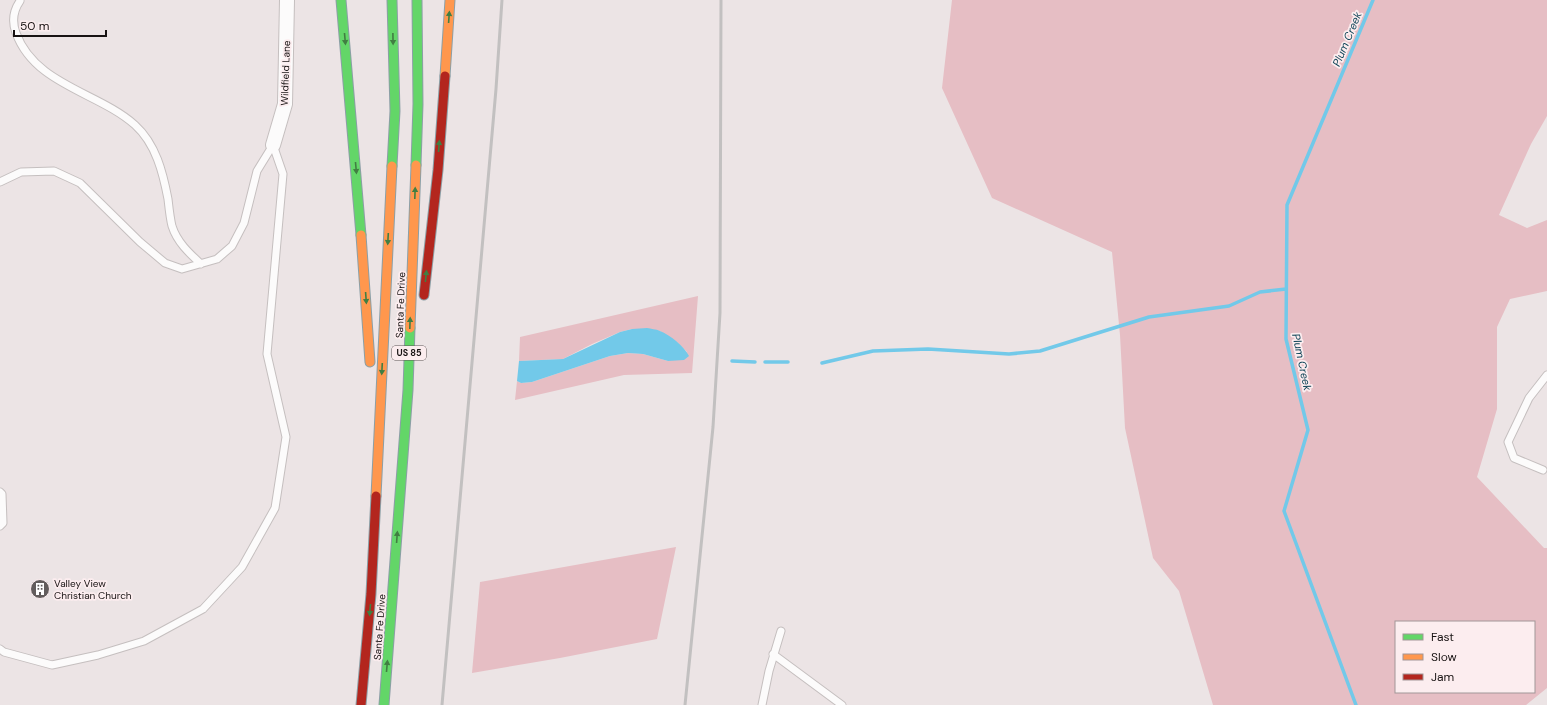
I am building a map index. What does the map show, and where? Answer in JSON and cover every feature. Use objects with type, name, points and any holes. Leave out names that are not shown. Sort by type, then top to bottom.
[{"type":"highway","points":[[341,0],[356,161],[370,369]]},
{"type":"highway","name":"Santa Fe Drive","points":[[361,705],[371,594],[395,111],[392,0]]},
{"type":"highway","name":"Santa Fe Drive","points":[[384,705],[408,390],[418,104],[417,0]]},
{"type":"highway","points":[[423,307],[438,170],[450,0]]},
{"type":"highway","points":[[403,453],[419,338]]},
{"type":"highway","points":[[371,411],[371,594]]},
{"type":"street","name":"Wildfield Lane","points":[[273,145],[285,104],[287,0]]},
{"type":"lane","points":[[20,1],[16,7],[14,16],[15,28],[20,43],[29,57],[43,70],[66,85],[98,100],[118,112],[137,126],[150,144],[159,161],[166,188],[172,226],[185,249],[201,264]]},
{"type":"lane","points":[[0,182],[21,172],[54,171],[80,183],[140,242],[165,263],[182,269],[217,259],[232,246],[244,223],[257,171],[273,145]]},
{"type":"lane","points":[[0,649],[4,652],[52,665],[98,655],[144,641],[203,609],[242,567],[275,508],[286,437],[267,354],[283,174],[273,145]]},
{"type":"lane","points":[[1543,470],[1514,458],[1508,442],[1528,398],[1547,375]]},
{"type":"lane","points":[[0,492],[2,494],[3,523],[0,526]]},
{"type":"lane","points":[[762,705],[773,654],[781,631]]},
{"type":"lane","points":[[773,654],[842,705]]},
{"type":"shaded area","points":[[952,0],[1547,0],[1547,116],[1531,144],[1499,215],[1527,228],[1547,220],[1547,291],[1510,299],[1497,327],[1497,409],[1477,477],[1544,548],[1547,548],[1547,688],[1526,705],[1213,705],[1179,591],[1153,558],[1125,428],[1120,335],[1112,252],[992,198],[942,88]]},
{"type":"shaded area","points":[[698,296],[692,373],[624,375],[515,400],[517,381],[521,383],[532,382],[610,356],[628,353],[643,354],[668,361],[687,352],[678,343],[660,331],[632,329],[620,332],[592,344],[563,359],[519,361],[520,337]]},
{"type":"shaded area","points":[[676,547],[657,639],[472,673],[480,582]]},
{"type":"water","points":[[647,328],[658,330],[668,335],[687,352],[689,356],[684,360],[668,361],[643,354],[628,353],[610,356],[532,382],[521,383],[517,381],[519,361],[563,359],[620,332],[632,329]]},
{"type":"waterway","name":"Plum Creek","points":[[1356,705],[1284,511],[1308,430],[1286,339],[1287,205],[1373,0]]},
{"type":"waterway","points":[[822,363],[873,351],[928,349],[1009,354],[1040,351],[1149,317],[1229,306],[1260,292],[1286,289]]},
{"type":"waterway","points":[[732,361],[755,362]]},
{"type":"waterway","points":[[765,362],[788,362]]},
{"type":"railway","points":[[442,705],[496,89],[502,0]]},
{"type":"railway","points":[[685,705],[713,427],[720,313],[721,0]]},
{"type":"traffic: fast","points":[[341,0],[361,235]]},
{"type":"traffic: fast","points":[[392,0],[395,111],[392,166]]},
{"type":"traffic: fast","points":[[416,165],[418,104],[417,0]]},
{"type":"traffic: fast","points":[[384,705],[408,390],[410,328]]},
{"type":"traffic: slow","points":[[445,76],[450,0]]},
{"type":"traffic: slow","points":[[410,328],[416,165]]},
{"type":"traffic: slow","points":[[376,496],[392,166]]},
{"type":"traffic: slow","points":[[361,235],[370,362]]},
{"type":"traffic: jam","points":[[424,295],[438,170],[445,76]]},
{"type":"traffic: jam","points":[[361,705],[371,594],[376,496]]},
{"type":"place","name":"Valley View Christian Church","points":[[40,589]]}]
